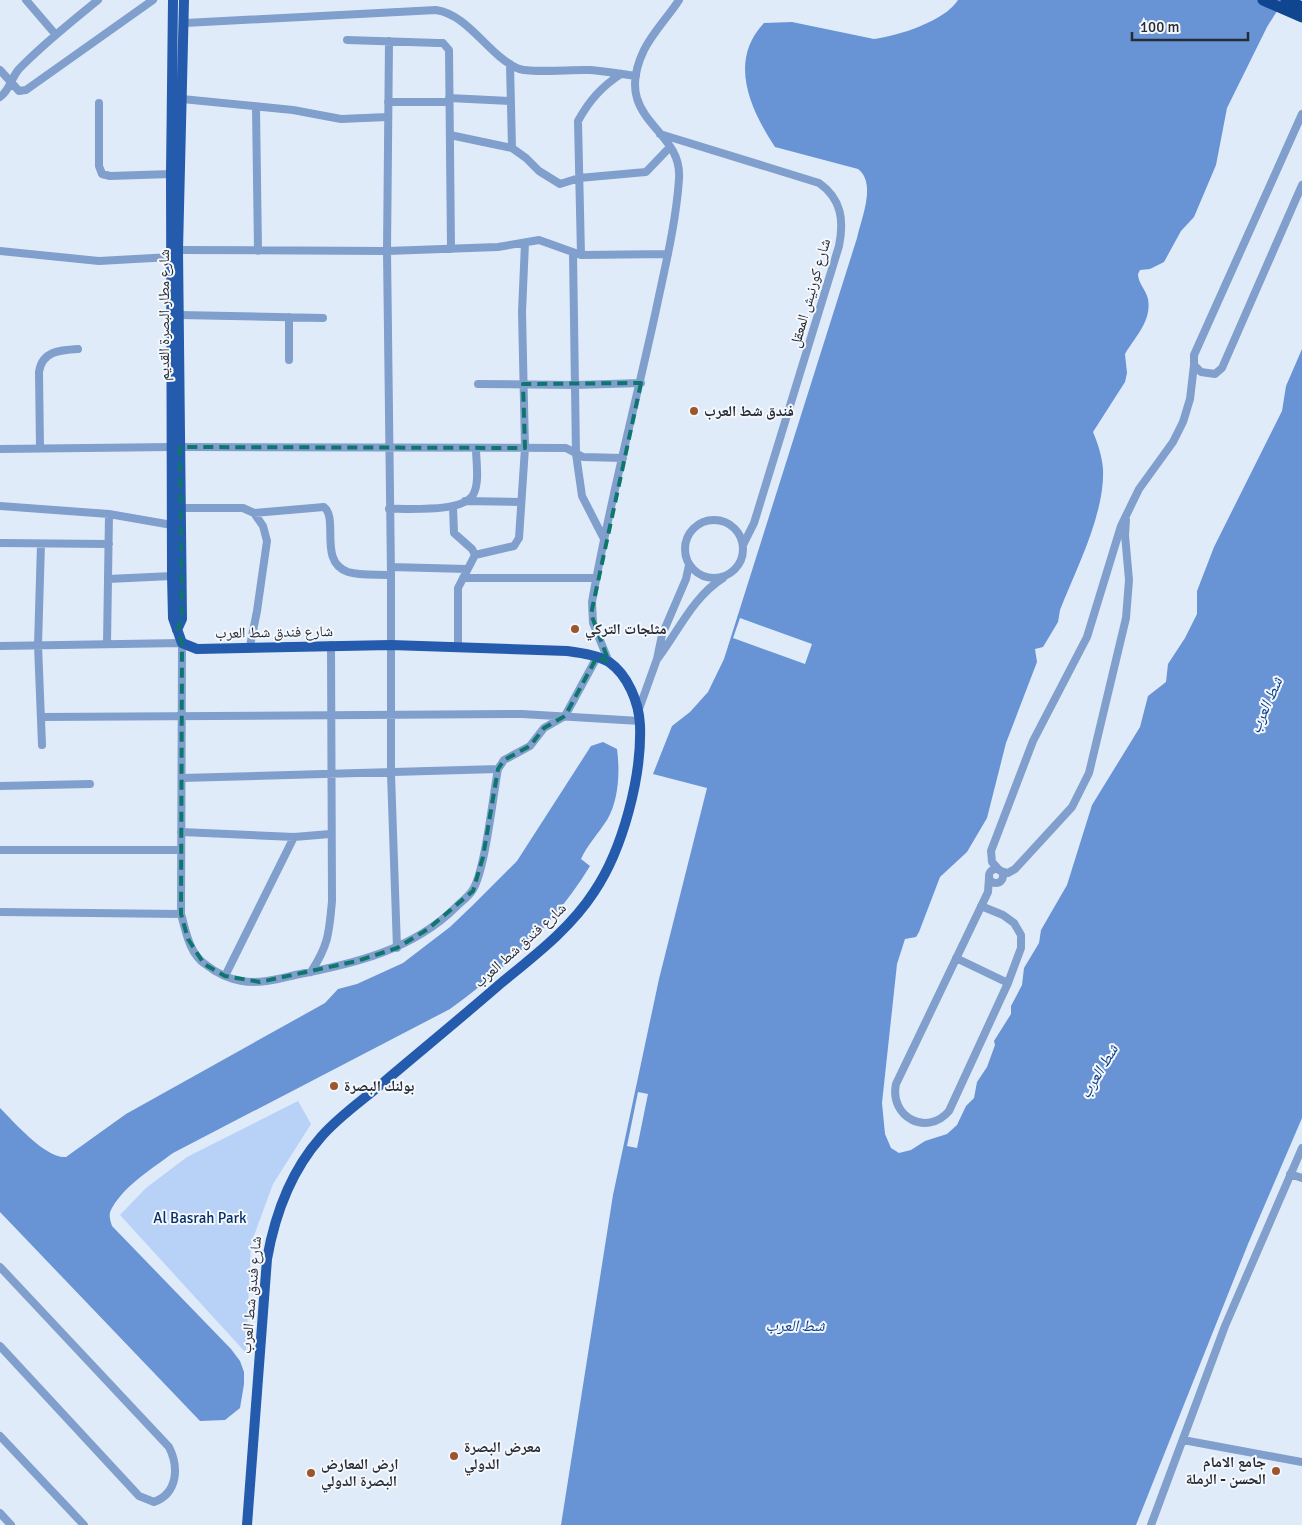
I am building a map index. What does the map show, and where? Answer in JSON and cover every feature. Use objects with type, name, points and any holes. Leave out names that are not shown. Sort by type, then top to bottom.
[{"type":"highway","points":[[1263,0],[1302,17]]},
{"type":"highway","points":[[1286,0],[1302,7]]},
{"type":"main road","name":"شارع مطار البصرة القديم","points":[[173,0],[171,174],[179,315],[172,576],[173,618],[182,643]]},
{"type":"main road","name":"شارع مطار البصرة القديم","points":[[177,630],[182,618],[181,508],[176,447],[175,253],[182,99],[184,0]]},
{"type":"main road","name":"شارع فندق شط العرب","points":[[182,643],[197,649],[250,646],[391,645],[567,651],[596,657],[609,662],[627,683],[638,709],[640,721],[641,742],[624,827],[612,861],[593,894],[547,946],[326,1131],[294,1175],[272,1231],[267,1260],[247,1525]]},
{"type":"street","points":[[26,0],[56,35]]},
{"type":"street","points":[[0,97],[7,91],[19,69],[98,0]]},
{"type":"street","points":[[0,70],[19,91],[26,90],[153,0]]},
{"type":"street","points":[[609,662],[596,634],[592,614],[596,578],[668,254],[679,173],[676,159],[670,147],[640,109],[636,94],[636,76],[647,44],[678,2],[685,0]]},
{"type":"street","points":[[184,23],[436,10],[456,17],[510,64],[523,71],[590,70],[636,76]]},
{"type":"street","points":[[347,40],[438,43],[446,46],[450,54],[451,249]]},
{"type":"street","points":[[389,41],[386,251],[390,448],[390,716],[397,948]]},
{"type":"street","points":[[510,64],[512,148]]},
{"type":"street","points":[[604,539],[582,496],[576,454],[578,122],[588,103],[603,86],[621,74]]},
{"type":"street","points":[[182,99],[298,111],[341,119],[387,117]]},
{"type":"street","points":[[388,102],[449,100],[511,101]]},
{"type":"street","points":[[98,103],[99,166],[102,174],[110,176],[171,174]]},
{"type":"street","points":[[256,108],[258,251]]},
{"type":"street","points":[[981,906],[1009,918],[1021,935],[1021,948],[1008,983],[949,1111],[933,1122],[914,1122],[899,1109],[894,1097],[896,1084],[956,958],[981,906],[988,892],[991,858],[999,829],[1033,742],[1087,637],[1115,539],[1127,513],[1139,489],[1165,454],[1182,422],[1190,399],[1194,355],[1279,161],[1302,114]]},
{"type":"street","name":"شارع كورنيش المعقل","points":[[660,134],[819,183],[833,195],[841,211],[842,228],[834,264],[754,523],[743,545]]},
{"type":"street","points":[[450,135],[512,148],[539,171],[560,184],[579,178],[646,172],[670,147]]},
{"type":"street","points":[[1194,365],[1201,372],[1208,375],[1215,374],[1222,368],[1302,185]]},
{"type":"street","points":[[0,251],[99,261],[175,253],[451,249],[545,241],[577,254],[668,254]]},
{"type":"street","points":[[458,647],[458,588],[467,569],[475,555],[514,546],[519,538],[525,448],[523,384],[525,243]]},
{"type":"street","points":[[179,315],[323,318]]},
{"type":"street","points":[[289,317],[289,360]]},
{"type":"street","points":[[40,448],[38,372],[41,364],[50,353],[78,349]]},
{"type":"street","points":[[478,384],[576,385],[641,382]]},
{"type":"street","points":[[0,449],[176,447],[566,448],[583,457],[623,458]]},
{"type":"street","points":[[389,508],[453,507],[465,501],[472,496],[476,484],[476,448]]},
{"type":"street","points":[[465,501],[521,502]]},
{"type":"street","points":[[0,506],[109,514],[172,525]]},
{"type":"street","points":[[254,514],[324,507],[328,513],[331,551],[337,563],[348,572],[467,569]]},
{"type":"street","points":[[453,507],[454,533],[472,549],[475,555]]},
{"type":"street","points":[[181,508],[243,508],[254,514],[262,526],[266,541],[258,611],[250,646]]},
{"type":"street","points":[[988,892],[1015,869],[1072,806],[1089,773],[1126,618],[1129,580],[1125,535],[1127,513]]},
{"type":"street","points":[[107,644],[109,514]]},
{"type":"street","points":[[657,659],[699,598],[711,586],[724,577],[737,568],[744,553],[737,531],[724,522],[716,520],[701,523],[694,528],[686,541],[686,557],[690,565],[701,575],[709,578],[724,577]]},
{"type":"street","points":[[0,543],[109,544]]},
{"type":"street","points":[[41,544],[38,645],[42,746]]},
{"type":"street","points":[[638,709],[657,659],[662,635],[690,565]]},
{"type":"street","points":[[108,578],[172,576]]},
{"type":"street","points":[[463,578],[596,578]]},
{"type":"street","points":[[0,646],[182,643],[181,914],[188,939],[194,952],[204,964],[225,976],[242,981],[260,982],[357,961],[397,948],[443,920],[473,891],[483,857],[498,769],[504,760],[530,746],[544,728],[565,716],[596,657]]},
{"type":"street","points":[[311,972],[324,951],[329,937],[332,901],[330,834],[331,645]]},
{"type":"street","points":[[41,717],[565,716],[640,721]]},
{"type":"street","points":[[182,778],[391,774],[498,769]]},
{"type":"street","points":[[0,786],[90,784]]},
{"type":"street","points":[[182,832],[294,837],[330,834]]},
{"type":"street","points":[[225,976],[294,837]]},
{"type":"street","points":[[0,850],[181,850]]},
{"type":"street","points":[[991,858],[1000,871],[1001,881]]},
{"type":"street","points":[[989,876],[992,870],[1008,872],[1015,869]]},
{"type":"street","points":[[989,876],[994,883],[1001,881]]},
{"type":"street","points":[[0,912],[181,914]]},
{"type":"street","points":[[956,958],[1008,983]]},
{"type":"street","points":[[1151,1525],[1225,1326],[1302,1148]]},
{"type":"street","points":[[1290,1174],[1302,1178]]},
{"type":"street","points":[[0,1267],[169,1447],[176,1466],[176,1478],[172,1488],[163,1499],[154,1502],[139,1496],[0,1346]]},
{"type":"street","points":[[0,1436],[84,1525]]},
{"type":"street","points":[[1183,1440],[1302,1462]]},
{"type":"street","points":[[0,1513],[6,1523]]},
{"type":"highlighted area","points":[[641,383],[591,614],[609,662],[597,657],[565,716],[544,728],[530,746],[504,760],[498,769],[483,857],[473,891],[428,929],[397,948],[357,961],[260,982],[225,976],[204,964],[188,939],[181,914],[182,643],[177,630],[182,619],[180,447],[525,448],[523,384]]},
{"type":"green space","name":"Al Basrah Park","points":[[298,1101],[311,1124],[273,1184],[251,1244],[246,1353],[120,1215],[146,1188],[187,1157]]},
{"type":"water","name":"شط العرب","points":[[958,0],[1284,0],[1267,27],[1227,108],[1216,165],[1194,217],[1181,231],[1164,262],[1150,269],[1140,270],[1138,274],[1148,299],[1148,314],[1142,328],[1125,354],[1127,373],[1125,382],[1093,432],[1102,459],[1103,469],[1099,504],[1088,541],[1060,610],[1058,622],[1043,647],[1035,649],[1037,662],[1006,743],[987,818],[967,852],[940,877],[919,932],[916,937],[905,939],[897,964],[882,1103],[885,1134],[891,1148],[899,1153],[911,1150],[925,1141],[947,1134],[957,1125],[966,1106],[974,1098],[977,1082],[987,1067],[995,1045],[994,1041],[1011,1014],[1011,1006],[1022,985],[1024,968],[1039,943],[1041,930],[1067,885],[1092,805],[1140,727],[1148,696],[1166,682],[1168,664],[1185,638],[1197,614],[1197,591],[1214,547],[1282,411],[1286,386],[1302,349],[1302,1118],[1248,1244],[1136,1525],[561,1525],[613,1195],[659,979],[707,788],[653,774],[672,726],[690,712],[708,692],[724,659],[857,238],[866,202],[866,183],[864,175],[858,169],[775,147],[751,101],[745,69],[747,53],[753,38],[764,23],[792,22],[874,39],[908,31],[932,21],[952,8]]},
{"type":"water","points":[[603,742],[617,749],[618,785],[614,804],[607,820],[581,859],[590,866],[561,907],[528,944],[490,978],[450,1009],[173,1153],[132,1184],[112,1208],[110,1219],[112,1226],[231,1349],[240,1361],[244,1372],[244,1384],[240,1408],[225,1420],[200,1421],[0,1212],[0,1108],[40,1146],[58,1156],[66,1157],[126,1114],[325,1003],[338,989],[357,984],[403,963],[450,927],[517,861],[591,746]]},
{"type":"pier","points":[[740,618],[812,644],[805,664],[733,638]]},
{"type":"pier","points":[[638,1092],[648,1094],[637,1148],[627,1146]]},
{"type":"place","name":"فندق شط العرب","points":[[694,411]]},
{"type":"place","name":"مثلجات التركي","points":[[575,629]]},
{"type":"place","name":"بولنك البصرة","points":[[334,1086]]},
{"type":"place","name":"معرض البصرة الدولي","points":[[454,1456]]},
{"type":"place","name":"جامع الامام الحسن - الرملة","points":[[1276,1471]]},
{"type":"place","name":"ارض المعارض البصرة الدولي","points":[[311,1473]]}]
